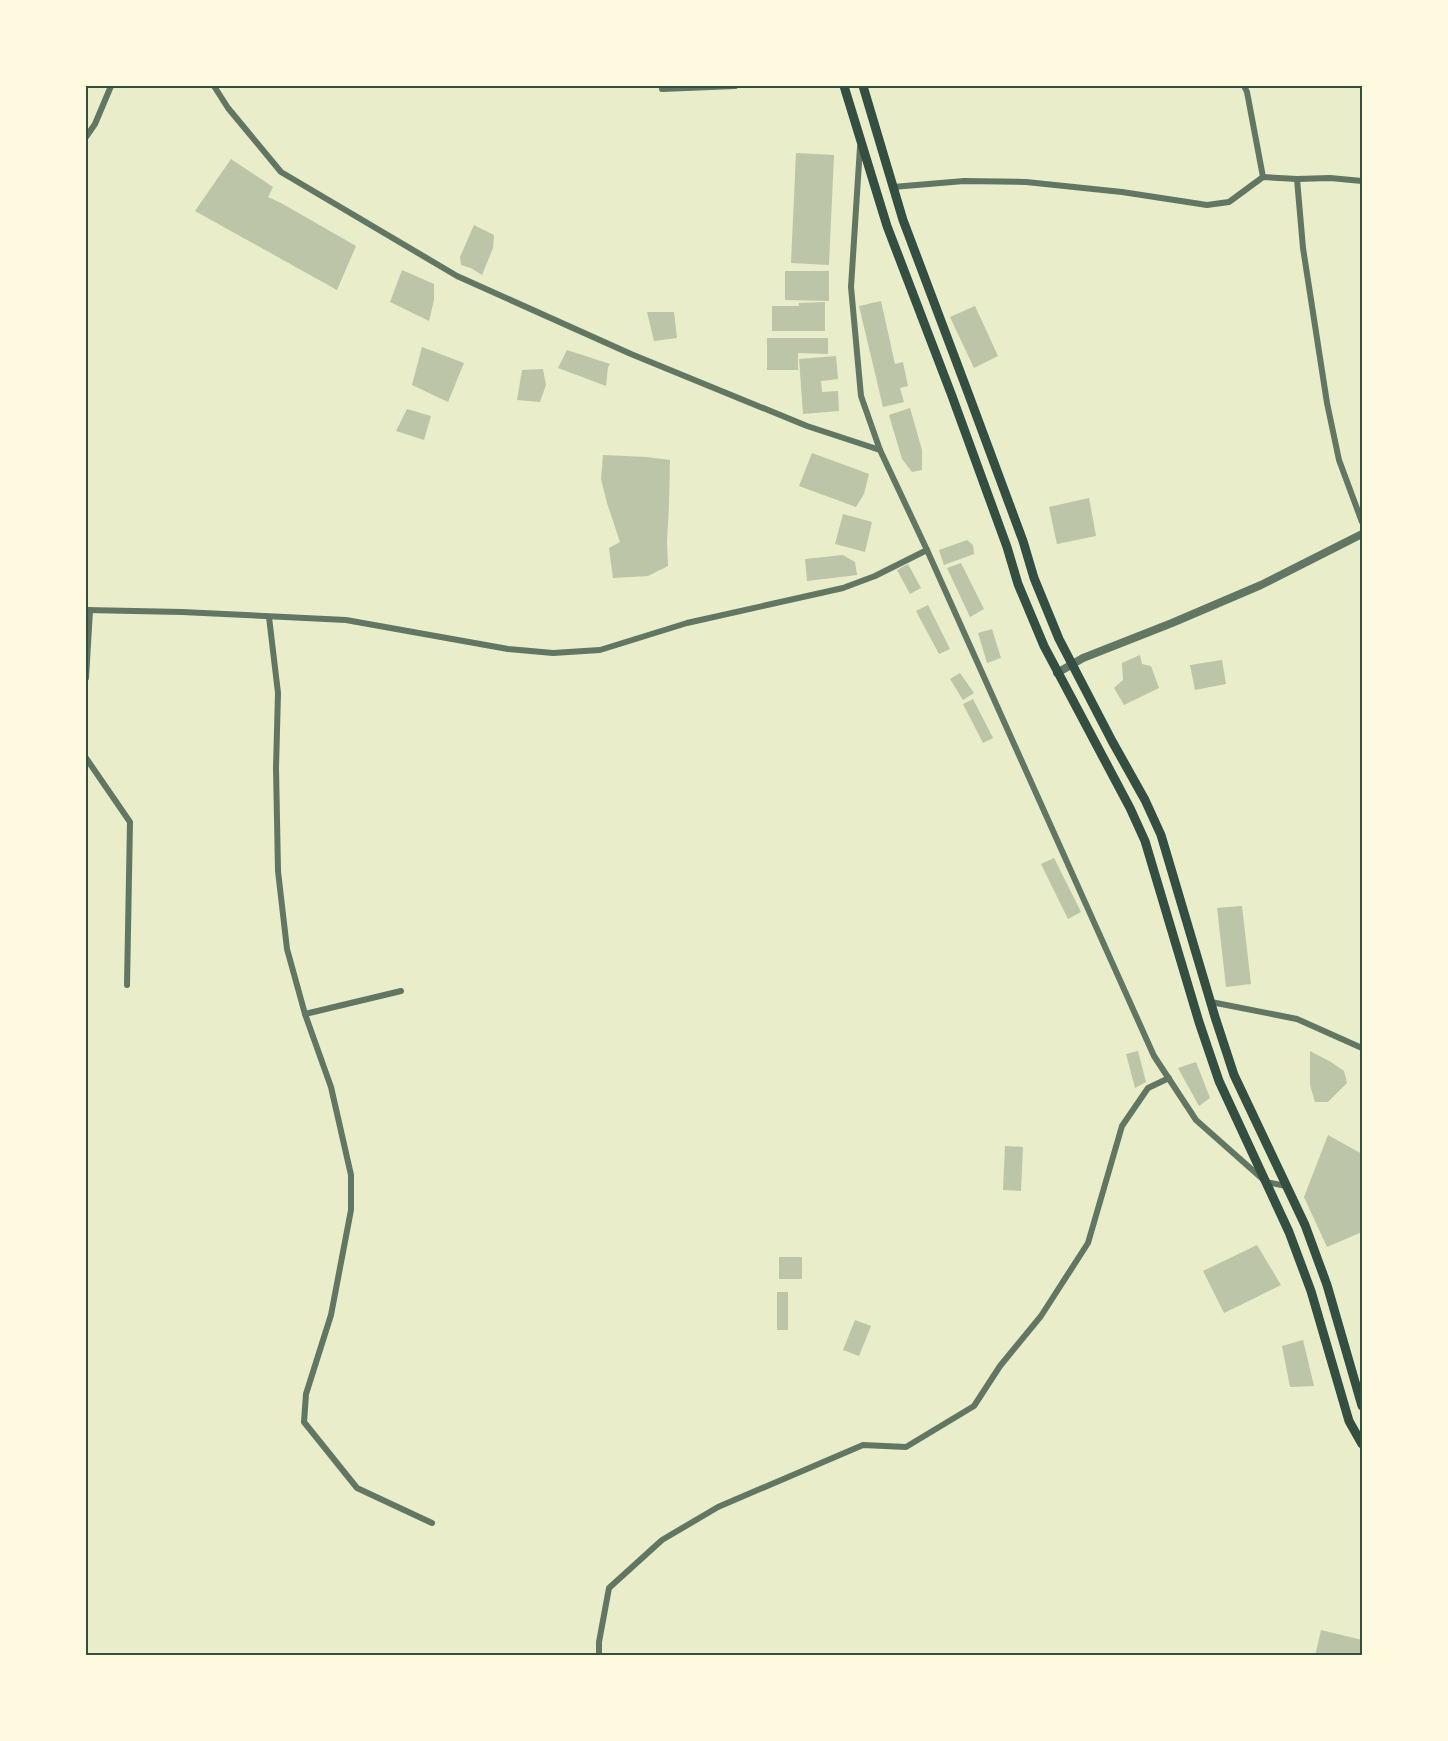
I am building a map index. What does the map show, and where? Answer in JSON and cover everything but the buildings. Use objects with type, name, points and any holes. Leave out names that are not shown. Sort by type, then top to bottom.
[{"type":"main road","points":[[844,86],[887,226],[952,396],[1007,547],[1018,584],[1057,673],[1130,808],[1145,841],[1219,1081],[1289,1232],[1304,1271],[1339,1381],[1349,1421],[1362,1444]]},
{"type":"main road","points":[[863,86],[903,220],[968,390],[1023,541],[1034,578],[1059,639],[1145,800],[1161,835],[1234,1075],[1305,1225],[1327,1286],[1341,1335],[1359,1378],[1362,1406]]},
{"type":"main road","points":[[854,118],[870,113]]},
{"type":"main road","points":[[1097,749],[1112,741]]},
{"type":"street","points":[[86,137],[95,124],[111,86]]},
{"type":"street","points":[[214,86],[228,108],[280,172],[458,276],[631,354],[807,426],[880,450]]},
{"type":"street","points":[[662,89],[735,86]]},
{"type":"street","points":[[1244,86],[1263,177]]},
{"type":"street","points":[[861,141],[851,287],[861,396],[880,450],[1149,1045],[1196,1120],[1266,1182],[1286,1186]]},
{"type":"street","points":[[893,188],[964,181],[1026,183],[1122,192],[1207,205],[1229,202],[1263,177],[1362,181]]},
{"type":"street","points":[[1297,179],[1303,248],[1327,403],[1339,460],[1362,522]]},
{"type":"street","points":[[1057,673],[1083,658],[1261,585],[1362,534]]},
{"type":"street","points":[[86,678],[88,610],[346,620],[508,649],[553,652],[600,650],[687,623],[843,588],[875,576],[927,550]]},
{"type":"street","points":[[269,617],[278,693],[276,768],[278,871],[286,949],[305,1014],[332,1087],[351,1175],[351,1210],[331,1315],[306,1394],[304,1422],[357,1488],[432,1523]]},
{"type":"street","points":[[86,758],[130,822],[127,985]]},
{"type":"street","points":[[305,1014],[400,991]]},
{"type":"street","points":[[1211,1002],[1297,1019],[1362,1048]]},
{"type":"street","points":[[600,1656],[599,1642],[609,1588],[662,1540],[718,1508],[863,1445],[906,1447],[974,1406],[1000,1366],[1041,1316],[1088,1243],[1122,1126],[1148,1088],[1169,1078]]}]
